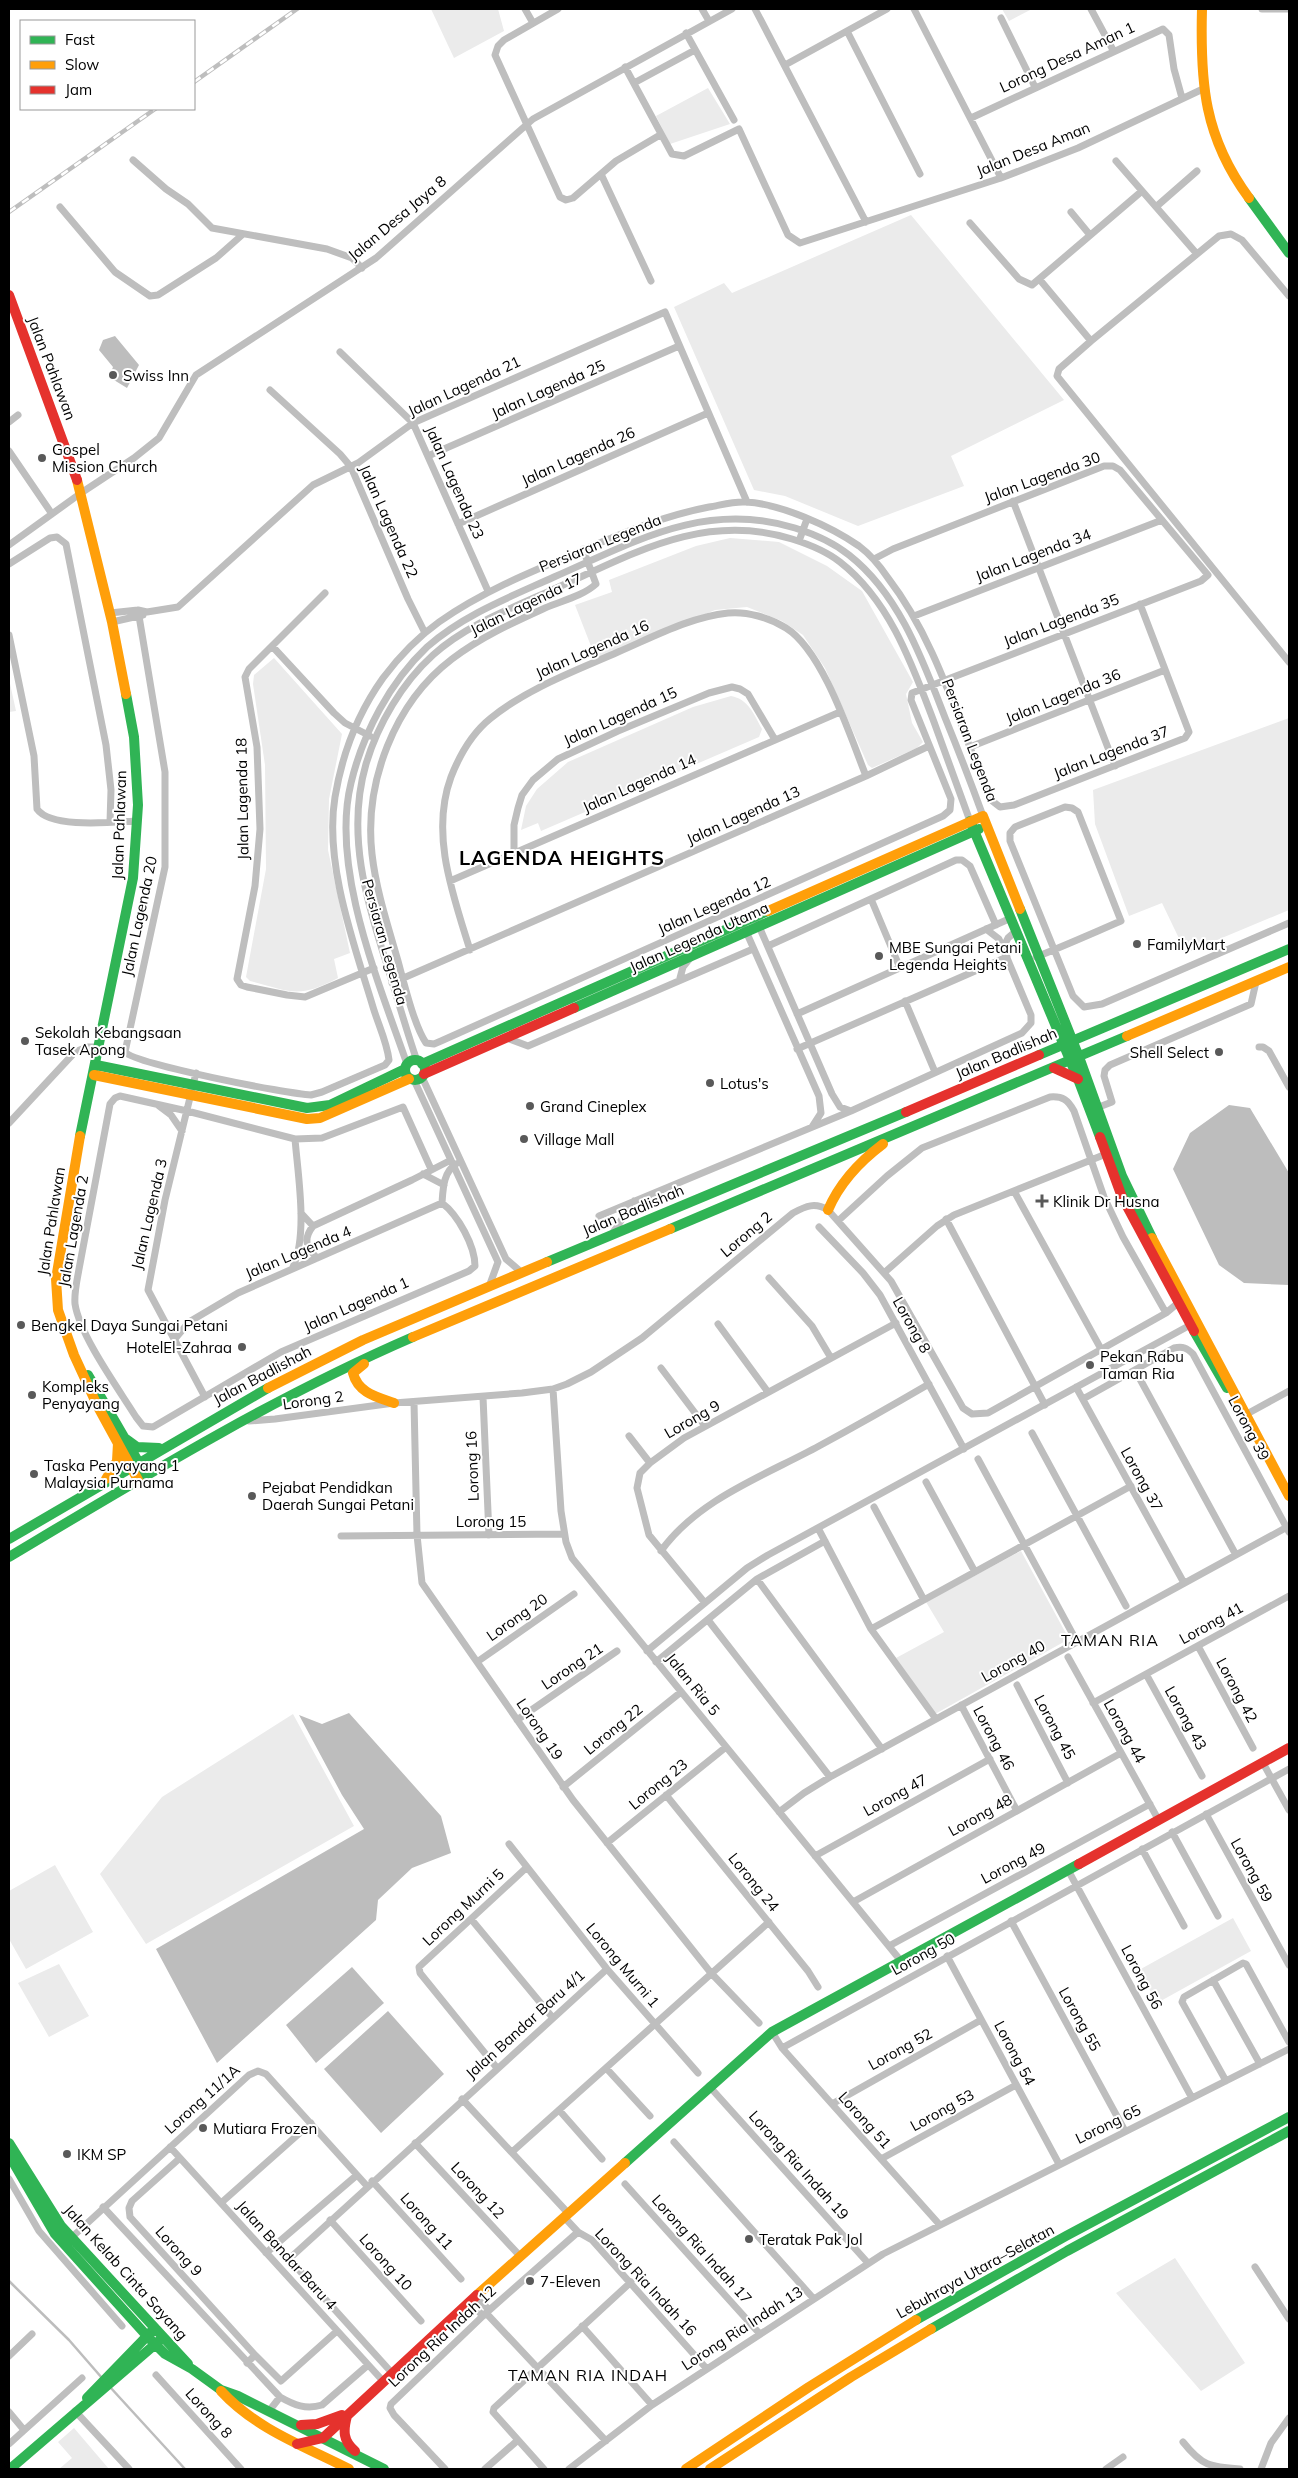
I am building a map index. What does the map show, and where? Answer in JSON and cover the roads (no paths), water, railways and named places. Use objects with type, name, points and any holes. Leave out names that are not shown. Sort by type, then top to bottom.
[{"type":"main road","points":[[1202,9],[1200,37],[1205,88],[1220,154],[1237,181],[1289,252]]},
{"type":"main road","name":"Jalan Pahlawan","points":[[9,295],[81,493],[111,618],[133,723],[137,779],[137,821],[129,908],[56,1270],[58,1310],[64,1332],[78,1363],[104,1400],[122,1441],[142,1478]]},
{"type":"main road","name":"Jalan Legenda Utama","points":[[415,1071],[985,821]]},
{"type":"main road","name":"Persiaran Legenda","points":[[985,821],[1033,958],[1075,1059]]},
{"type":"main road","name":"Persiaran Legenda","points":[[972,826],[1016,931],[1033,958]]},
{"type":"main road","name":"Jalan Legenda Utama","points":[[415,1071],[507,1038],[691,956],[744,927]]},
{"type":"main road","name":"Jalan Badlishah","points":[[9,1539],[163,1447],[298,1372],[415,1316],[490,1284],[606,1239],[1289,949]]},
{"type":"main road","name":"Jalan Badlishah","points":[[9,1557],[142,1478],[246,1420],[295,1393],[388,1348],[520,1291],[894,1136],[1289,967]]},
{"type":"main road","points":[[1075,1059],[1078,1079],[1129,1213],[1178,1303],[1194,1323]]},
{"type":"main road","points":[[1075,1059],[1099,1108],[1122,1176],[1137,1210],[1194,1323],[1218,1376],[1236,1399],[1289,1496]]},
{"type":"main road","points":[[1054,1068],[1078,1079]]},
{"type":"main road","points":[[95,1070],[191,1090],[314,1108],[330,1105],[415,1071]]},
{"type":"main road","points":[[828,1210],[838,1189],[850,1175],[874,1151],[894,1136]]},
{"type":"main road","points":[[388,1348],[353,1373],[355,1383],[359,1388],[389,1404]]},
{"type":"main road","points":[[103,1482],[117,1460],[122,1441],[146,1449],[163,1447]]},
{"type":"main road","points":[[297,2444],[323,2438],[520,2256],[772,2032],[1289,1748]]},
{"type":"main road","name":"Lebuhraya Utara–Selatan","points":[[686,2469],[802,2390],[934,2310],[1007,2268],[1289,2117]]},
{"type":"main road","name":"Lebuhraya Utara–Selatan","points":[[710,2469],[810,2401],[933,2326],[1103,2230],[1289,2131]]},
{"type":"main road","name":"Jalan Kelab Cinta Sayang","points":[[9,2143],[55,2218],[71,2238],[164,2336],[192,2369]]},
{"type":"main road","name":"Jalan Kelab Cinta Sayang","points":[[9,2155],[55,2234],[165,2354],[192,2369],[221,2390],[269,2411],[384,2469]]},
{"type":"main road","points":[[118,2371],[156,2328]]},
{"type":"main road","points":[[14,2466],[118,2371],[155,2345],[164,2336]]},
{"type":"main road","name":"Jalan Kelab Cinta Sayang","points":[[221,2390],[233,2406],[297,2444],[349,2469]]},
{"type":"main road","points":[[293,2424],[313,2426],[348,2413]]},
{"type":"main road","points":[[348,2413],[342,2432],[344,2440],[365,2461]]},
{"type":"main road","points":[[323,2438],[323,2456]]},
{"type":"street","points":[[525,9],[533,23]]},
{"type":"street","points":[[558,9],[500,43],[495,55],[563,199],[573,198],[616,161],[660,135],[625,67]]},
{"type":"street","points":[[702,9],[709,21]]},
{"type":"street","name":"Jalan Desa Jaya 8","points":[[9,545],[81,493],[134,458],[159,438],[196,375],[362,268],[396,241],[526,124],[548,109],[732,9]]},
{"type":"street","points":[[755,9],[866,222]]},
{"type":"street","points":[[785,65],[887,9]]},
{"type":"street","points":[[914,9],[972,118],[1001,178]]},
{"type":"street","points":[[1091,9],[1114,50]]},
{"type":"street","points":[[1262,9],[1288,9]]},
{"type":"street","points":[[1001,18],[1035,87]]},
{"type":"street","name":"Lorong Desa Aman 1","points":[[972,118],[1159,29],[1167,31],[1182,98]]},
{"type":"street","points":[[847,31],[920,174]]},
{"type":"street","points":[[686,33],[734,120]]},
{"type":"street","points":[[634,83],[695,50]]},
{"type":"street","name":"Jalan Desa Aman","points":[[660,135],[672,154],[684,156],[739,129],[792,239],[806,243],[1001,178],[1078,148],[1205,88]]},
{"type":"street","points":[[133,160],[166,189],[188,204],[209,227],[242,235],[327,248],[352,258],[362,268]]},
{"type":"street","points":[[1116,161],[1197,254]]},
{"type":"street","points":[[1157,206],[1197,171]]},
{"type":"street","points":[[601,174],[651,281]]},
{"type":"street","points":[[970,222],[1022,282],[1032,285],[1142,191]]},
{"type":"street","points":[[60,208],[115,272],[150,296],[158,295],[216,258],[242,235]]},
{"type":"street","points":[[1071,212],[1090,235]]},
{"type":"street","points":[[1289,296],[1237,236],[1231,234],[1218,236],[1091,341],[1059,369],[1057,376],[1289,662]]},
{"type":"street","points":[[1040,280],[1091,341]]},
{"type":"street","name":"Jalan Lagenda 21","points":[[111,618],[173,609],[184,604],[313,485],[351,467],[413,423],[665,312],[680,346]]},
{"type":"street","points":[[680,346],[747,502]]},
{"type":"street","name":"Jalan Lagenda 25","points":[[428,456],[680,346]]},
{"type":"street","name":"Jalan Lagenda 23","points":[[340,352],[413,423],[488,591]]},
{"type":"street","name":"Jalan Lagenda 22","points":[[270,390],[340,454],[351,467],[408,599],[425,633]]},
{"type":"street","name":"Jalan Lagenda 26","points":[[458,524],[708,413]]},
{"type":"street","points":[[9,422],[18,415]]},
{"type":"street","points":[[9,451],[52,514]]},
{"type":"street","name":"Jalan Lagenda 30","points":[[874,559],[892,549],[1013,501],[1104,466],[1112,466],[1120,470],[1208,575]]},
{"type":"street","points":[[1013,501],[1115,766]]},
{"type":"street","points":[[196,1073],[311,1095],[385,1065],[389,1060],[362,972],[338,877],[333,834],[334,799],[341,767],[354,728],[382,679],[425,633],[488,591],[584,549],[659,518],[699,509],[747,502],[775,508],[807,519],[840,534],[862,548],[874,559],[914,616],[944,680],[970,747]]},
{"type":"street","name":"Persiaran Legenda","points":[[415,1071],[374,968],[351,878],[346,836],[350,786],[367,735],[382,706],[405,672],[439,637],[500,601],[649,536],[716,519],[752,518],[804,531],[841,549],[874,578],[902,620],[933,684],[985,821]]},
{"type":"street","points":[[799,541],[807,519]]},
{"type":"street","name":"Jalan Lagenda 34","points":[[914,616],[1162,520]]},
{"type":"street","name":"Persiaran Legenda","points":[[415,1071],[362,878],[357,835],[361,788],[375,738],[402,691],[423,665],[440,649],[505,611],[593,572],[668,540],[717,530],[744,528],[762,531],[799,541],[828,554],[860,580],[896,631],[922,689],[972,826]]},
{"type":"street","points":[[9,564],[50,538],[57,537],[66,544],[106,745],[111,790],[110,822]]},
{"type":"street","name":"Jalan Lagenda 17","points":[[403,979],[378,889],[372,855],[371,829],[378,777],[398,724],[416,694],[451,660],[498,630],[591,588],[597,582],[584,549]]},
{"type":"street","name":"Jalan Lagenda 35","points":[[922,689],[1201,581],[1208,575]]},
{"type":"street","name":"Jalan Lagenda 18","points":[[325,593],[249,668],[245,677],[257,747],[260,829],[258,865],[238,979],[244,986],[300,997],[315,993],[374,968]]},
{"type":"street","name":"Jalan Lagenda 37","points":[[970,747],[991,800],[997,806],[1014,805],[1185,738],[1189,732],[1140,604]]},
{"type":"street","name":"Jalan Lagenda 20","points":[[139,613],[165,767],[166,850],[165,867],[124,1048],[127,1055],[137,1060],[196,1073]]},
{"type":"street","name":"Jalan Lagenda 16","points":[[470,950],[450,881],[443,837],[446,792],[464,749],[480,728],[503,709],[532,691],[667,630],[728,613],[750,614],[785,627],[795,635],[816,663],[840,712],[866,776]]},
{"type":"street","points":[[9,635],[34,756],[37,809],[44,816],[69,822],[137,821]]},
{"type":"street","points":[[272,646],[334,713],[354,728],[375,738]]},
{"type":"street","name":"Jalan Lagenda 36","points":[[970,747],[1165,670]]},
{"type":"street","name":"Jalan Lagenda 15","points":[[514,852],[514,825],[518,808],[522,796],[533,780],[558,759],[618,731],[709,693],[732,687],[748,694],[774,738]]},
{"type":"street","name":"Jalan Legenda 12","points":[[403,979],[423,1039],[426,1043],[434,1044],[805,880],[947,814],[951,806],[951,798],[912,700],[912,694],[922,689]]},
{"type":"street","name":"Jalan Lagenda 14","points":[[450,881],[774,738],[840,712]]},
{"type":"street","name":"Jalan Lagenda 13","points":[[392,984],[866,776],[929,746]]},
{"type":"street","points":[[1033,958],[1054,950],[1121,921],[1078,812],[1072,808],[1065,807],[1015,827],[1010,833],[1010,841],[1054,950],[1073,996],[1084,1007],[1094,1006],[1119,997],[1289,923]]},
{"type":"street","points":[[768,946],[871,898],[953,862],[962,860],[970,866],[996,925]]},
{"type":"street","points":[[805,880],[812,897]]},
{"type":"street","points":[[871,898],[900,968]]},
{"type":"street","points":[[798,1014],[1010,918]]},
{"type":"street","points":[[757,921],[837,1104],[850,1111]]},
{"type":"street","points":[[744,927],[822,1106],[821,1113],[812,1127]]},
{"type":"street","points":[[599,1216],[850,1111],[1022,1033],[1031,1023],[1031,1015],[1003,948],[995,935],[986,929]]},
{"type":"street","points":[[1003,948],[1008,938],[1016,931]]},
{"type":"street","points":[[507,1038],[528,1046],[680,978],[753,948]]},
{"type":"street","points":[[680,978],[691,956]]},
{"type":"street","points":[[798,1048],[1007,957]]},
{"type":"street","points":[[1099,1108],[1112,1102],[1104,1076],[1105,1070],[1110,1065],[1251,1004],[1256,982]]},
{"type":"street","points":[[905,1002],[934,1072]]},
{"type":"street","points":[[9,1123],[75,1052],[87,1047],[100,1048]]},
{"type":"street","points":[[1259,1047],[1269,1051],[1289,1087]]},
{"type":"street","points":[[415,1071],[461,1161],[506,1259],[521,1272]]},
{"type":"street","points":[[415,1071],[452,1162],[498,1262],[490,1284]]},
{"type":"street","name":"Jalan Lagenda 3","points":[[196,1073],[148,1283],[149,1294],[205,1397]]},
{"type":"street","name":"Jalan Lagenda 2","points":[[143,1426],[92,1344],[76,1310],[75,1292],[110,1104],[120,1096],[295,1139],[322,1138],[402,1107],[431,1169]]},
{"type":"street","points":[[838,1220],[887,1176],[922,1148],[1050,1097],[1063,1098],[1069,1102],[1104,1197],[1123,1237],[1166,1313]]},
{"type":"street","points":[[157,1104],[171,1116],[182,1131]]},
{"type":"street","points":[[293,1267],[299,1252],[301,1213],[295,1139]]},
{"type":"street","points":[[884,1272],[946,1219],[1106,1154]]},
{"type":"street","points":[[317,1258],[306,1244],[306,1237],[313,1226],[431,1169],[461,1161]]},
{"type":"street","points":[[442,1204],[444,1185],[452,1162]]},
{"type":"street","points":[[422,1174],[444,1185]]},
{"type":"street","points":[[1014,1191],[1101,1349]]},
{"type":"street","points":[[606,1239],[618,1227],[635,1200]]},
{"type":"street","name":"Jalan Lagenda 1","points":[[143,1426],[154,1427],[282,1352],[469,1271],[475,1266],[475,1259],[458,1220],[442,1204]]},
{"type":"street","name":"Jalan Lagenda 4","points":[[174,1340],[190,1322],[238,1293],[293,1267],[362,1240],[442,1204]]},
{"type":"street","name":"Lorong 2","points":[[246,1420],[275,1419],[389,1404],[484,1397],[553,1389],[592,1372],[626,1350],[793,1213],[812,1205],[820,1205],[828,1210]]},
{"type":"street","points":[[828,1210],[884,1272],[944,1377],[967,1412],[978,1416],[988,1413],[1166,1313],[1178,1303]]},
{"type":"street","points":[[301,1213],[313,1226]]},
{"type":"street","points":[[946,1219],[1045,1405]]},
{"type":"street","name":"Lorong 8","points":[[819,1227],[872,1284],[896,1323],[964,1449]]},
{"type":"street","points":[[769,1278],[812,1326],[831,1358]]},
{"type":"street","name":"Lorong 9","points":[[705,1603],[649,1535],[637,1488],[638,1478],[650,1462],[676,1443],[896,1323]]},
{"type":"street","points":[[647,1651],[756,1562],[1194,1323]]},
{"type":"street","points":[[718,1324],[768,1392]]},
{"type":"street","name":"Lorong 39","points":[[1135,1370],[1174,1348],[1182,1346],[1193,1354],[1288,1528]]},
{"type":"street","points":[[661,1368],[705,1426]]},
{"type":"street","points":[[1082,1399],[1135,1370],[1236,1555]]},
{"type":"street","points":[[661,1551],[673,1536],[722,1498],[929,1384]]},
{"type":"street","name":"Lorong 37","points":[[1076,1387],[1184,1583]]},
{"type":"street","name":"Jalan Ria 5","points":[[553,1389],[564,1534],[569,1551],[576,1564],[901,1960]]},
{"type":"street","points":[[1245,1415],[1289,1391]]},
{"type":"street","name":"Lorong 16","points":[[484,1397],[489,1535]]},
{"type":"street","name":"Lorong 19","points":[[414,1402],[417,1535],[422,1583],[563,1787],[712,1972],[759,2023]]},
{"type":"street","points":[[1032,1432],[1126,1606]]},
{"type":"street","points":[[629,1436],[650,1462]]},
{"type":"street","points":[[978,1459],[1077,1642]]},
{"type":"street","points":[[926,1482],[975,1572]]},
{"type":"street","points":[[871,1628],[1131,1486]]},
{"type":"street","points":[[874,1508],[924,1600]]},
{"type":"street","points":[[818,1528],[871,1628],[936,1719]]},
{"type":"street","name":"Lorong 40","points":[[779,1812],[804,1793],[830,1777],[1288,1528]]},
{"type":"street","name":"Lorong 15","points":[[341,1536],[564,1534]]},
{"type":"street","points":[[656,1662],[757,1579],[825,1541]]},
{"type":"street","points":[[757,1579],[882,1749]]},
{"type":"street","name":"Lorong 20","points":[[477,1662],[574,1594]]},
{"type":"street","name":"Lorong 41","points":[[1094,1703],[1289,1596]]},
{"type":"street","points":[[708,1620],[830,1777]]},
{"type":"street","name":"Lorong 42","points":[[1198,1646],[1253,1748]]},
{"type":"street","name":"Lorong 21","points":[[517,1720],[617,1651]]},
{"type":"street","name":"Lorong 44","points":[[1068,1657],[1158,1819]]},
{"type":"street","name":"Lorong 43","points":[[1146,1674],[1202,1776]]},
{"type":"street","name":"Lorong 45","points":[[1017,1685],[1068,1783]]},
{"type":"street","name":"Lorong 22","points":[[563,1787],[681,1692]]},
{"type":"street","name":"Lorong 46","points":[[961,1705],[1017,1811]]},
{"type":"street","name":"Lorong 23","points":[[607,1843],[726,1747]]},
{"type":"street","name":"Lorong 48","points":[[852,1902],[1122,1753]]},
{"type":"street","name":"Lorong 47","points":[[815,1856],[990,1759]]},
{"type":"street","points":[[1263,1763],[1289,1810]]},
{"type":"street","name":"Lorong 50","points":[[782,2048],[1289,1769]]},
{"type":"street","name":"Lorong 24","points":[[666,1795],[808,1971],[818,1987]]},
{"type":"street","name":"Lorong 49","points":[[889,1946],[1150,1804]]},
{"type":"street","name":"Lorong 59","points":[[1206,1814],[1289,1965]]},
{"type":"street","points":[[1172,1832],[1218,1916]]},
{"type":"street","name":"Lorong Murni 1","points":[[509,1844],[607,1969],[654,2024],[512,2152]]},
{"type":"street","points":[[1142,1849],[1184,1926]]},
{"type":"street","name":"Lorong Murni 5","points":[[497,2068],[420,1973],[419,1968],[526,1868]]},
{"type":"street","name":"Lorong 56","points":[[1068,1870],[1192,2098]]},
{"type":"street","points":[[471,1919],[553,2018]]},
{"type":"street","name":"Lorong 55","points":[[1011,1921],[1125,2131]]},
{"type":"street","points":[[698,2073],[654,2024],[769,1922]]},
{"type":"street","name":"Lorong 54","points":[[947,1956],[1059,2164]]},
{"type":"street","points":[[1226,2081],[1182,2002],[1184,1997],[1243,1963],[1246,1964],[1289,2042]]},
{"type":"street","name":"Jalan Bandar Baru 4/1","points":[[290,2262],[291,2255],[607,1969]]},
{"type":"street","points":[[1213,1980],[1260,2064]]},
{"type":"street","name":"Lorong 52","points":[[832,2104],[981,2020]]},
{"type":"street","name":"Lorong 51","points":[[772,2032],[782,2048],[939,2224]]},
{"type":"street","name":"Lorong 65","points":[[939,2224],[1289,2049]]},
{"type":"street","points":[[606,2068],[650,2116]]},
{"type":"street","name":"Lorong 11/1A","points":[[71,2238],[249,2075],[258,2071],[266,2074],[357,2175],[370,2184]]},
{"type":"street","name":"Lorong 53","points":[[881,2159],[1016,2085]]},
{"type":"street","name":"Lorong Ria Indah 19","points":[[709,2086],[868,2263]]},
{"type":"street","name":"Lorong Ria Indah 16","points":[[462,2099],[512,2152],[566,2215],[578,2232],[592,2240],[706,2368]]},
{"type":"street","points":[[559,2110],[602,2159]]},
{"type":"street","points":[[221,2203],[310,2123]]},
{"type":"street","points":[[674,2142],[813,2298]]},
{"type":"street","name":"Lorong 12","points":[[415,2143],[520,2256]]},
{"type":"street","name":"Jalan Bandar Baru 4","points":[[170,2147],[383,2381]]},
{"type":"street","name":"Lorong 9","points":[[180,2158],[132,2201],[129,2208],[130,2217],[255,2355],[281,2381],[337,2331]]},
{"type":"street","points":[[266,2253],[357,2175]]},
{"type":"street","points":[[9,2180],[39,2231],[122,2326]]},
{"type":"street","name":"Lorong 11","points":[[370,2184],[461,2279]]},
{"type":"street","name":"Lorong Ria Indah 17","points":[[625,2184],[759,2333]]},
{"type":"street","points":[[103,2207],[280,2398],[298,2406],[314,2407],[322,2405],[368,2365]]},
{"type":"street","name":"Lorong 10","points":[[330,2220],[421,2321]]},
{"type":"street","name":"Lorong Ria Indah 13","points":[[569,2469],[652,2405],[706,2368],[868,2263],[939,2224]]},
{"type":"street","name":"Lorong Ria Indah 12","points":[[445,2469],[394,2415],[390,2408],[394,2400],[486,2313],[578,2232]]},
{"type":"street","points":[[148,2255],[157,2247]]},
{"type":"street","name":"Jalan Bandar Baru 4","points":[[290,2262],[392,2373]]},
{"type":"street","points":[[1255,2267],[1289,2319]]},
{"type":"street","points":[[544,2469],[493,2412],[494,2408],[631,2282]]},
{"type":"street","points":[[473,2299],[606,2441]]},
{"type":"street","points":[[582,2326],[652,2405]]},
{"type":"street","points":[[9,2356],[32,2334]]},
{"type":"street","points":[[247,2363],[255,2355]]},
{"type":"street","name":"Lorong 8","points":[[156,2375],[241,2469]]},
{"type":"street","points":[[9,2444],[82,2378]]},
{"type":"street","points":[[269,2411],[280,2398]]},
{"type":"street","points":[[78,2409],[129,2469]]},
{"type":"street","points":[[9,2412],[24,2430]]},
{"type":"street","points":[[1261,2469],[1270,2443],[1289,2418]]},
{"type":"street","points":[[485,2469],[518,2440]]},
{"type":"street","points":[[1183,2442],[1196,2457],[1207,2465],[1240,2469]]},
{"type":"street","points":[[1106,2469],[1123,2457]]},
{"type":"waterway","points":[[9,2281],[69,2340],[102,2378]]},
{"type":"waterway","points":[[110,2387],[185,2469]]},
{"type":"railway","points":[[195,81],[297,9]]},
{"type":"railway","points":[[9,212],[154,110]]},
{"type":"place","name":"Swiss Inn","points":[[113,375]]},
{"type":"place","name":"Gospel Mission Church","points":[[42,458]]},
{"type":"place","name":"FamilyMart","points":[[1137,944]]},
{"type":"place","name":"MBE Sungai Petani Legenda Heights","points":[[879,956]]},
{"type":"place","name":"Sekolah Kebangsaan Tasek Apong","points":[[25,1041]]},
{"type":"place","name":"Shell Select","points":[[1219,1052]]},
{"type":"place","name":"Lotus's","points":[[710,1083]]},
{"type":"place","name":"Grand Cineplex","points":[[530,1106]]},
{"type":"place","name":"Village Mall","points":[[524,1139]]},
{"type":"place","name":"Klinik Dr Husna","points":[[1042,1201]]},
{"type":"place","name":"Bengkel Daya Sungai Petani","points":[[21,1325]]},
{"type":"place","name":"HotelEl-Zahraa","points":[[242,1347]]},
{"type":"place","name":"Pekan Rabu Taman Ria","points":[[1090,1365]]},
{"type":"place","name":"Kompleks Penyayang","points":[[32,1395]]},
{"type":"place","name":"Taska Penyayang 1 Malaysia Purnama","points":[[34,1474]]},
{"type":"place","name":"Pejabat Pendidkan Daerah Sungai Petani","points":[[252,1496]]},
{"type":"place","name":"Mutiara Frozen","points":[[203,2128]]},
{"type":"place","name":"IKM SP","points":[[67,2154]]},
{"type":"place","name":"Teratak Pak Jol","points":[[749,2239]]},
{"type":"place","name":"7-Eleven","points":[[530,2281]]},
{"type":"district","name":"LAGENDA HEIGHTS","points":[[562,857]]},
{"type":"district","name":"TAMAN RIA","points":[[1110,1640]]},
{"type":"district","name":"TAMAN RIA INDAH","points":[[588,2375]]}]
